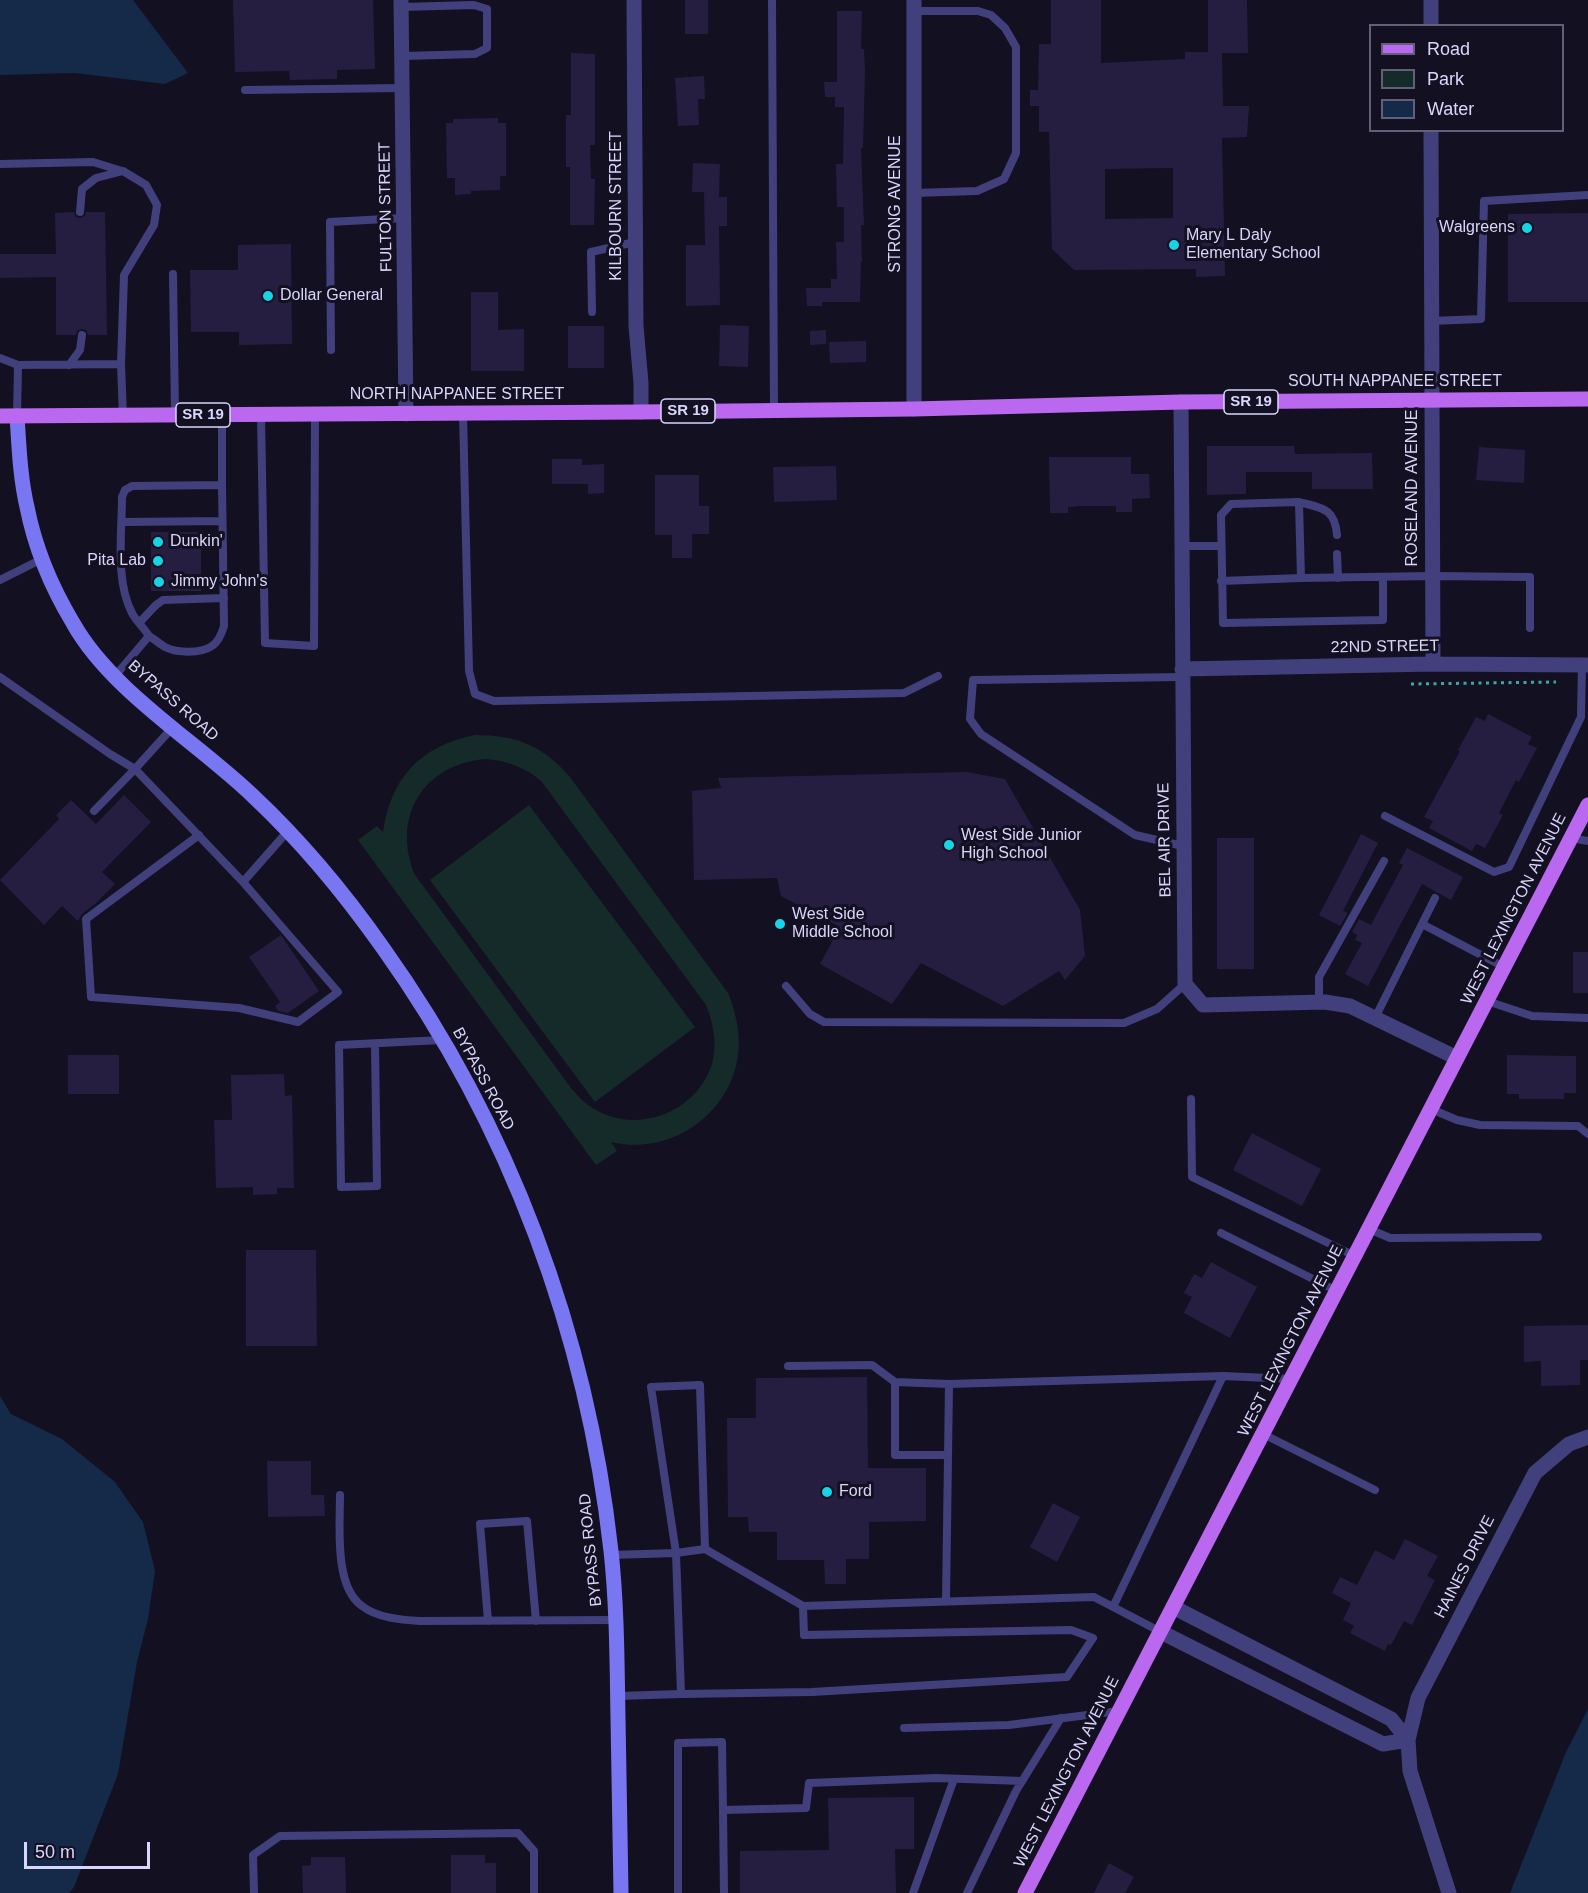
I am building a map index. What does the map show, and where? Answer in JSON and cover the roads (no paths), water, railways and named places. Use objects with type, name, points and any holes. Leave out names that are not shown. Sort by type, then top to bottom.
[{"type":"main road","name":"SOUTH NAPPANEE STREET","points":[[914,409],[1181,402],[1588,399]]},
{"type":"main road","name":"NORTH NAPPANEE STREET","points":[[0,416],[914,409]]},
{"type":"main road","name":"BYPASS ROAD","points":[[17,416],[26,505],[36,543],[54,588],[74,626],[97,657],[129,691],[254,796],[345,898],[383,948],[463,1074],[502,1153],[538,1238],[573,1347],[585,1394],[611,1555],[616,1620],[621,1893]]},
{"type":"main road","name":"WEST LEXINGTON AVENUE","points":[[1028,1892],[1588,804]]},
{"type":"street","name":"KILBOURN STREET","points":[[634,0],[636,326],[641,412]]},
{"type":"street","points":[[1431,0],[1431,24]]},
{"type":"street","name":"FULTON STREET","points":[[401,3],[406,414]]},
{"type":"street","name":"STRONG AVENUE","points":[[914,5],[914,409]]},
{"type":"street","name":"ROSELAND AVENUE","points":[[1431,132],[1433,664]]},
{"type":"street","name":"BEL AIR DRIVE","points":[[1181,402],[1185,984]]},
{"type":"street","name":"22ND STREET","points":[[1182,673],[1433,664],[1585,665]]},
{"type":"street","points":[[1185,984],[1203,1005],[1319,1002],[1350,1006],[1457,1058]]},
{"type":"street","name":"HAINES DRIVE","points":[[1449,1893],[1410,1771],[1408,1740],[1418,1698],[1535,1473],[1569,1444],[1588,1437]]},
{"type":"street","points":[[1161,1632],[1383,1744],[1408,1740],[1391,1719],[1173,1607]]},
{"type":"lane","points":[[772,0],[774,410]]},
{"type":"lane","points":[[401,3],[474,4],[487,9],[487,48],[475,54],[403,56]]},
{"type":"lane","points":[[914,5],[978,11],[991,15],[1005,28],[1016,47],[1016,153],[1004,179],[977,191],[914,194]]},
{"type":"lane","points":[[245,90],[402,88]]},
{"type":"lane","points":[[0,164],[93,162],[123,171],[146,185],[157,206],[154,225],[124,275],[121,364],[123,416]]},
{"type":"lane","points":[[80,212],[82,189],[96,178],[123,171]]},
{"type":"lane","points":[[1431,321],[1481,319],[1484,201],[1588,195]]},
{"type":"lane","points":[[331,350],[330,222],[404,218]]},
{"type":"lane","points":[[592,312],[591,252],[635,242]]},
{"type":"lane","points":[[173,274],[175,415]]},
{"type":"lane","points":[[69,365],[80,350],[82,335]]},
{"type":"lane","points":[[0,358],[18,365],[121,364]]},
{"type":"lane","points":[[17,416],[18,365]]},
{"type":"lane","points":[[463,413],[469,671],[475,693],[494,701],[903,693],[938,676]]},
{"type":"lane","points":[[261,415],[265,643],[314,646],[315,414]]},
{"type":"lane","points":[[222,415],[224,626],[213,646],[205,650],[177,651],[165,647],[149,636],[133,614],[124,595],[121,573],[122,497],[125,490],[132,486],[222,485]]},
{"type":"lane","points":[[1337,536],[1336,522],[1326,509],[1299,502],[1231,504],[1221,516],[1223,622],[1383,620],[1383,577]]},
{"type":"lane","points":[[1299,502],[1301,578]]},
{"type":"lane","points":[[122,522],[222,521]]},
{"type":"lane","points":[[1182,546],[1221,546]]},
{"type":"lane","points":[[1337,554],[1338,578]]},
{"type":"lane","points":[[0,580],[42,559]]},
{"type":"lane","points":[[1221,580],[1432,576],[1530,577],[1530,628]]},
{"type":"lane","points":[[139,623],[163,600],[224,598]]},
{"type":"lane","points":[[115,676],[149,636]]},
{"type":"lane","points":[[1385,816],[1494,872],[1509,867],[1581,717],[1585,665]]},
{"type":"lane","points":[[1182,673],[973,681],[970,719],[981,734],[1135,835],[1183,846]]},
{"type":"lane","points":[[0,677],[135,769],[199,835],[243,882],[338,992],[298,1022],[239,1008],[91,997],[86,919],[199,835]]},
{"type":"lane","points":[[94,811],[173,727]]},
{"type":"lane","points":[[243,882],[287,832]]},
{"type":"lane","points":[[1570,838],[1588,841]]},
{"type":"lane","points":[[1319,1002],[1319,977],[1384,861]]},
{"type":"lane","points":[[1375,1018],[1435,898]]},
{"type":"lane","points":[[1422,924],[1504,967]]},
{"type":"lane","points":[[786,986],[810,1014],[824,1022],[1124,1023],[1157,1009],[1185,984]]},
{"type":"lane","points":[[1487,1001],[1532,1016],[1588,1018]]},
{"type":"lane","points":[[375,1044],[377,1186],[342,1187],[339,1045],[442,1040]]},
{"type":"lane","points":[[1191,1099],[1192,1177],[1355,1256]]},
{"type":"lane","points":[[1431,1109],[1457,1120],[1480,1125],[1578,1126],[1588,1134]]},
{"type":"lane","points":[[1369,1229],[1390,1238],[1538,1237]]},
{"type":"lane","points":[[1221,1233],[1337,1291]]},
{"type":"lane","points":[[788,1366],[872,1365],[895,1382],[949,1384],[1223,1376],[1291,1379]]},
{"type":"lane","points":[[1113,1607],[1223,1376]]},
{"type":"lane","points":[[895,1382],[895,1455],[948,1455]]},
{"type":"lane","points":[[946,1601],[949,1384]]},
{"type":"lane","points":[[681,1694],[676,1553],[651,1387],[700,1385],[705,1549]]},
{"type":"lane","points":[[1263,1434],[1375,1490]]},
{"type":"lane","points":[[340,1495],[342,1569],[345,1583],[350,1594],[371,1611],[401,1620],[616,1620]]},
{"type":"lane","points":[[488,1621],[480,1524],[527,1521],[536,1621]]},
{"type":"lane","points":[[611,1555],[676,1553],[705,1549],[803,1606],[1094,1597],[1161,1632]]},
{"type":"lane","points":[[618,1696],[812,1692],[1067,1677],[1093,1638],[1071,1630],[804,1635],[803,1606]]},
{"type":"lane","points":[[904,1728],[1009,1725],[1120,1711]]},
{"type":"lane","points":[[967,1893],[1022,1781],[1061,1718]]},
{"type":"lane","points":[[678,1893],[678,1743],[722,1742],[724,1893]]},
{"type":"lane","points":[[723,1810],[806,1808],[809,1783],[954,1779],[1022,1781]]},
{"type":"lane","points":[[913,1893],[954,1779]]},
{"type":"lane","points":[[254,1893],[253,1855],[280,1836],[518,1833],[534,1851],[534,1893]]},
{"type":"water","points":[[0,0],[133,0],[188,73],[165,84],[75,73],[0,75]]},
{"type":"water","points":[[0,1396],[11,1414],[62,1439],[115,1482],[143,1522],[155,1571],[118,1774],[74,1887],[69,1893],[0,1893]]},
{"type":"water","points":[[1588,1709],[1588,1893],[1510,1893],[1566,1752]]},
{"type":"place","name":"Walgreens","points":[[1527,228]]},
{"type":"place","name":"Mary L Daly Elementary School","points":[[1174,245]]},
{"type":"place","name":"Dollar General","points":[[268,296]]},
{"type":"place","name":"Dunkin'","points":[[158,542]]},
{"type":"place","name":"Pita Lab","points":[[158,561]]},
{"type":"place","name":"Jimmy John's","points":[[159,582]]},
{"type":"place","name":"West Side Junior High School","points":[[949,845]]},
{"type":"place","name":"West Side Middle School","points":[[780,924]]},
{"type":"place","name":"Ford","points":[[827,1492]]}]
